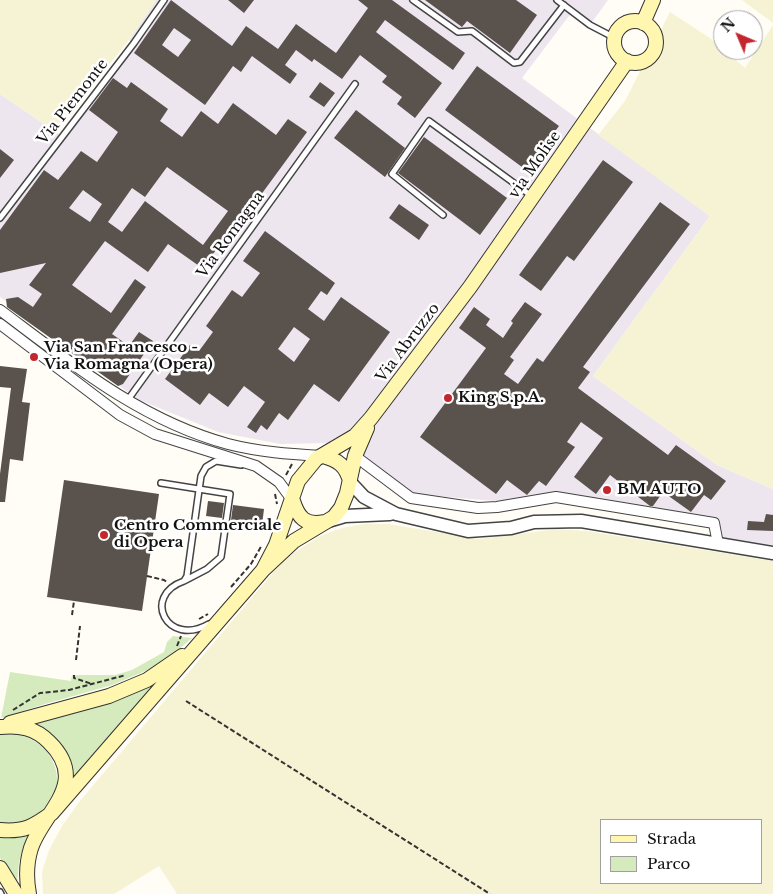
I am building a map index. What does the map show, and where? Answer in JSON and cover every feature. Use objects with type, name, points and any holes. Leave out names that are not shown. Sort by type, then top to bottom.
[{"type":"main road","points":[[643,23],[653,0]]},
{"type":"main road","points":[[631,21],[643,23],[649,26],[656,37],[655,50],[646,60],[640,63],[627,61],[616,52],[615,38],[620,27],[625,24],[631,21]]},
{"type":"main road","name":"via Molise","points":[[470,286],[534,198],[627,61]]},
{"type":"main road","name":"Via Abruzzo","points":[[323,456],[355,436],[372,418],[470,286]]},
{"type":"main road","name":"Via Abruzzo","points":[[350,482],[355,456],[372,418]]},
{"type":"main road","points":[[0,830],[17,831],[35,825],[52,813],[197,646],[216,615],[294,541],[334,517],[341,508],[350,482],[348,472],[341,463],[323,456],[316,459],[298,481],[276,545],[262,570]]},
{"type":"main road","points":[[292,501],[299,517],[306,522],[316,524],[326,522]]},
{"type":"main road","points":[[0,727],[109,696],[147,680],[197,646]]},
{"type":"main road","points":[[0,727],[14,725],[36,731],[53,746],[61,758],[64,769],[64,784],[61,797],[31,848],[25,876],[28,894]]},
{"type":"main road","points":[[0,868],[16,894]]},
{"type":"street","points":[[0,310],[96,382],[127,401],[214,439],[250,448],[323,456]]},
{"type":"street","points":[[0,324],[120,415],[155,434],[256,466],[280,484],[292,501]]},
{"type":"street","points":[[355,456],[411,498],[478,508],[497,508],[556,497],[583,500],[714,524],[718,544]]},
{"type":"street","points":[[350,482],[364,497],[396,514],[468,531],[511,528],[534,522],[581,521],[773,553]]},
{"type":"street","points":[[326,522],[345,516],[396,514]]},
{"type":"lane","name":"Via Piemonte","points":[[0,218],[134,43],[164,0]]},
{"type":"lane","points":[[412,0],[458,32],[472,31],[514,63],[520,62],[564,5]]},
{"type":"lane","points":[[557,0],[590,25],[615,38]]},
{"type":"lane","name":"Via Romagna","points":[[127,401],[355,84]]},
{"type":"lane","points":[[443,215],[392,174],[429,121],[534,198]]},
{"type":"lane","points":[[184,581],[187,576],[202,476],[206,467],[216,461],[256,466]]},
{"type":"lane","points":[[161,483],[230,494],[220,557],[207,569],[171,587],[162,599],[162,610],[168,622],[176,629],[182,631],[199,630],[216,615]]},
{"type":"path","points":[[277,510],[275,491],[298,454]]},
{"type":"path","points":[[227,592],[251,564],[263,543]]},
{"type":"path","points":[[147,576],[164,580],[171,587]]},
{"type":"path","points":[[72,615],[74,601]]},
{"type":"path","points":[[197,620],[216,615]]},
{"type":"path","points":[[76,660],[80,626]]},
{"type":"path","points":[[172,651],[177,646],[182,631]]},
{"type":"path","points":[[74,675],[74,678],[93,685]]},
{"type":"path","points":[[10,712],[40,693],[93,685],[127,675]]},
{"type":"path","points":[[186,702],[490,894]]},
{"type":"shaded area","points":[[0,0],[156,0],[129,40],[55,131],[0,94]]},
{"type":"shaded area","points":[[156,0],[608,0],[590,25],[572,12],[522,78],[710,216],[593,376],[717,465],[773,489],[773,553],[718,544],[714,523],[566,493],[507,502],[412,494],[369,459],[330,443],[280,444],[218,432],[137,399],[0,297],[0,94],[62,136],[134,43],[129,40]]},
{"type":"shaded area","points":[[742,0],[773,0],[773,23],[763,16],[763,10],[755,10]]},
{"type":"shaded area","points":[[670,12],[713,41],[713,60],[736,60],[745,68],[750,60],[763,60],[763,40],[773,25],[773,489],[717,465],[593,376],[710,216],[598,135],[625,101]]},
{"type":"shaded area","points":[[364,524],[388,524],[479,539],[557,529],[586,531],[773,561],[773,894],[177,894],[159,866],[114,894],[43,894],[42,872],[49,850],[62,826],[80,801],[276,569],[292,554],[320,536],[342,528]]},
{"type":"green space","points":[[173,636],[192,638],[162,664],[112,685],[1,718],[10,672],[71,681],[72,675],[115,675],[132,670],[164,652],[167,642]]},
{"type":"green space","points":[[164,675],[69,787],[66,765],[61,749],[42,729],[31,723]]},
{"type":"green space","points":[[7,733],[27,737],[42,747],[52,759],[57,774],[56,789],[51,803],[40,815],[20,825],[0,824],[0,735]]},
{"type":"green space","points":[[30,836],[19,861],[17,885],[0,858],[0,837]]},
{"type":"building","points":[[171,0],[232,46],[246,26],[278,49],[296,24],[336,53],[368,8],[358,0],[392,0],[465,53],[453,70],[385,20],[376,32],[442,83],[415,118],[397,104],[402,97],[382,82],[387,76],[360,55],[342,79],[314,59],[312,62],[296,50],[285,65],[297,74],[290,84],[252,56],[241,72],[233,66],[205,105],[134,53]],"holes":[[[174,28],[191,40],[178,57],[162,45]]]},
{"type":"building","points":[[228,0],[254,0],[244,13]]},
{"type":"building","points":[[425,0],[516,0],[537,15],[510,53],[467,21],[462,27]]},
{"type":"building","points":[[477,66],[559,126],[526,170],[445,110]]},
{"type":"building","points":[[113,78],[127,88],[131,82],[168,109],[160,121],[182,137],[201,111],[218,124],[233,103],[276,135],[288,119],[307,132],[219,252],[216,250],[202,268],[168,244],[148,272],[105,241],[72,285],[111,313],[135,279],[146,287],[112,334],[129,346],[139,332],[153,341],[123,384],[118,386],[7,307],[6,299],[18,297],[33,307],[42,294],[29,285],[46,263],[0,273],[0,230],[44,170],[58,180],[81,151],[97,162],[118,132],[89,110]],"holes":[[[167,167],[228,211],[203,245],[145,201],[122,232],[108,222],[132,188],[145,197]],[[83,190],[102,204],[90,222],[69,208]]]},
{"type":"building","points":[[320,82],[335,93],[324,107],[309,97]]},
{"type":"building","points":[[356,110],[405,148],[385,177],[334,138]]},
{"type":"building","points":[[424,137],[507,198],[480,235],[398,173]]},
{"type":"building","points":[[0,149],[14,160],[0,178]]},
{"type":"building","points":[[603,160],[633,182],[574,261],[567,256],[541,291],[519,275]]},
{"type":"building","points":[[660,202],[690,224],[583,367],[590,372],[578,388],[668,455],[676,445],[726,481],[711,500],[704,495],[691,512],[663,492],[653,506],[650,506],[610,475],[596,494],[574,477],[603,438],[581,422],[567,442],[575,447],[546,486],[539,481],[527,495],[507,480],[496,494],[420,437],[486,348],[459,328],[474,307],[490,319],[486,325],[503,338],[513,323],[511,321],[525,302],[542,314],[510,357],[514,360],[504,374],[518,384],[537,358],[543,362]]},
{"type":"building","points":[[399,204],[429,225],[419,240],[389,218]]},
{"type":"building","points":[[265,231],[335,283],[327,295],[321,291],[308,309],[324,321],[341,297],[390,332],[339,402],[314,384],[288,420],[279,413],[267,430],[261,425],[256,433],[247,427],[265,402],[244,386],[228,407],[209,393],[200,405],[165,379],[190,345],[199,351],[213,332],[206,326],[232,290],[242,297],[260,273],[243,261]],"holes":[[[294,327],[310,339],[294,362],[278,349]]]},
{"type":"building","points":[[0,366],[27,369],[22,402],[30,403],[23,461],[10,459],[5,502],[0,502],[0,474],[11,388],[0,387]]},
{"type":"building","name":"Centro Commerciale di Opera","points":[[64,480],[159,494],[142,611],[47,597]]},
{"type":"building","points":[[208,501],[224,503],[222,518],[206,516]]},
{"type":"building","points":[[233,505],[264,509],[262,525],[231,520]]},
{"type":"building","points":[[766,514],[773,515],[773,531],[747,530],[748,521],[764,522]]},
{"type":"place","name":"Via San Francesco - Via Romagna (Opera)","points":[[34,357]]},
{"type":"place","name":"King S.p.A.","points":[[448,398]]},
{"type":"place","name":"BM AUTO","points":[[607,490]]},
{"type":"place","name":"Centro Commerciale di Opera","points":[[104,535]]}]
